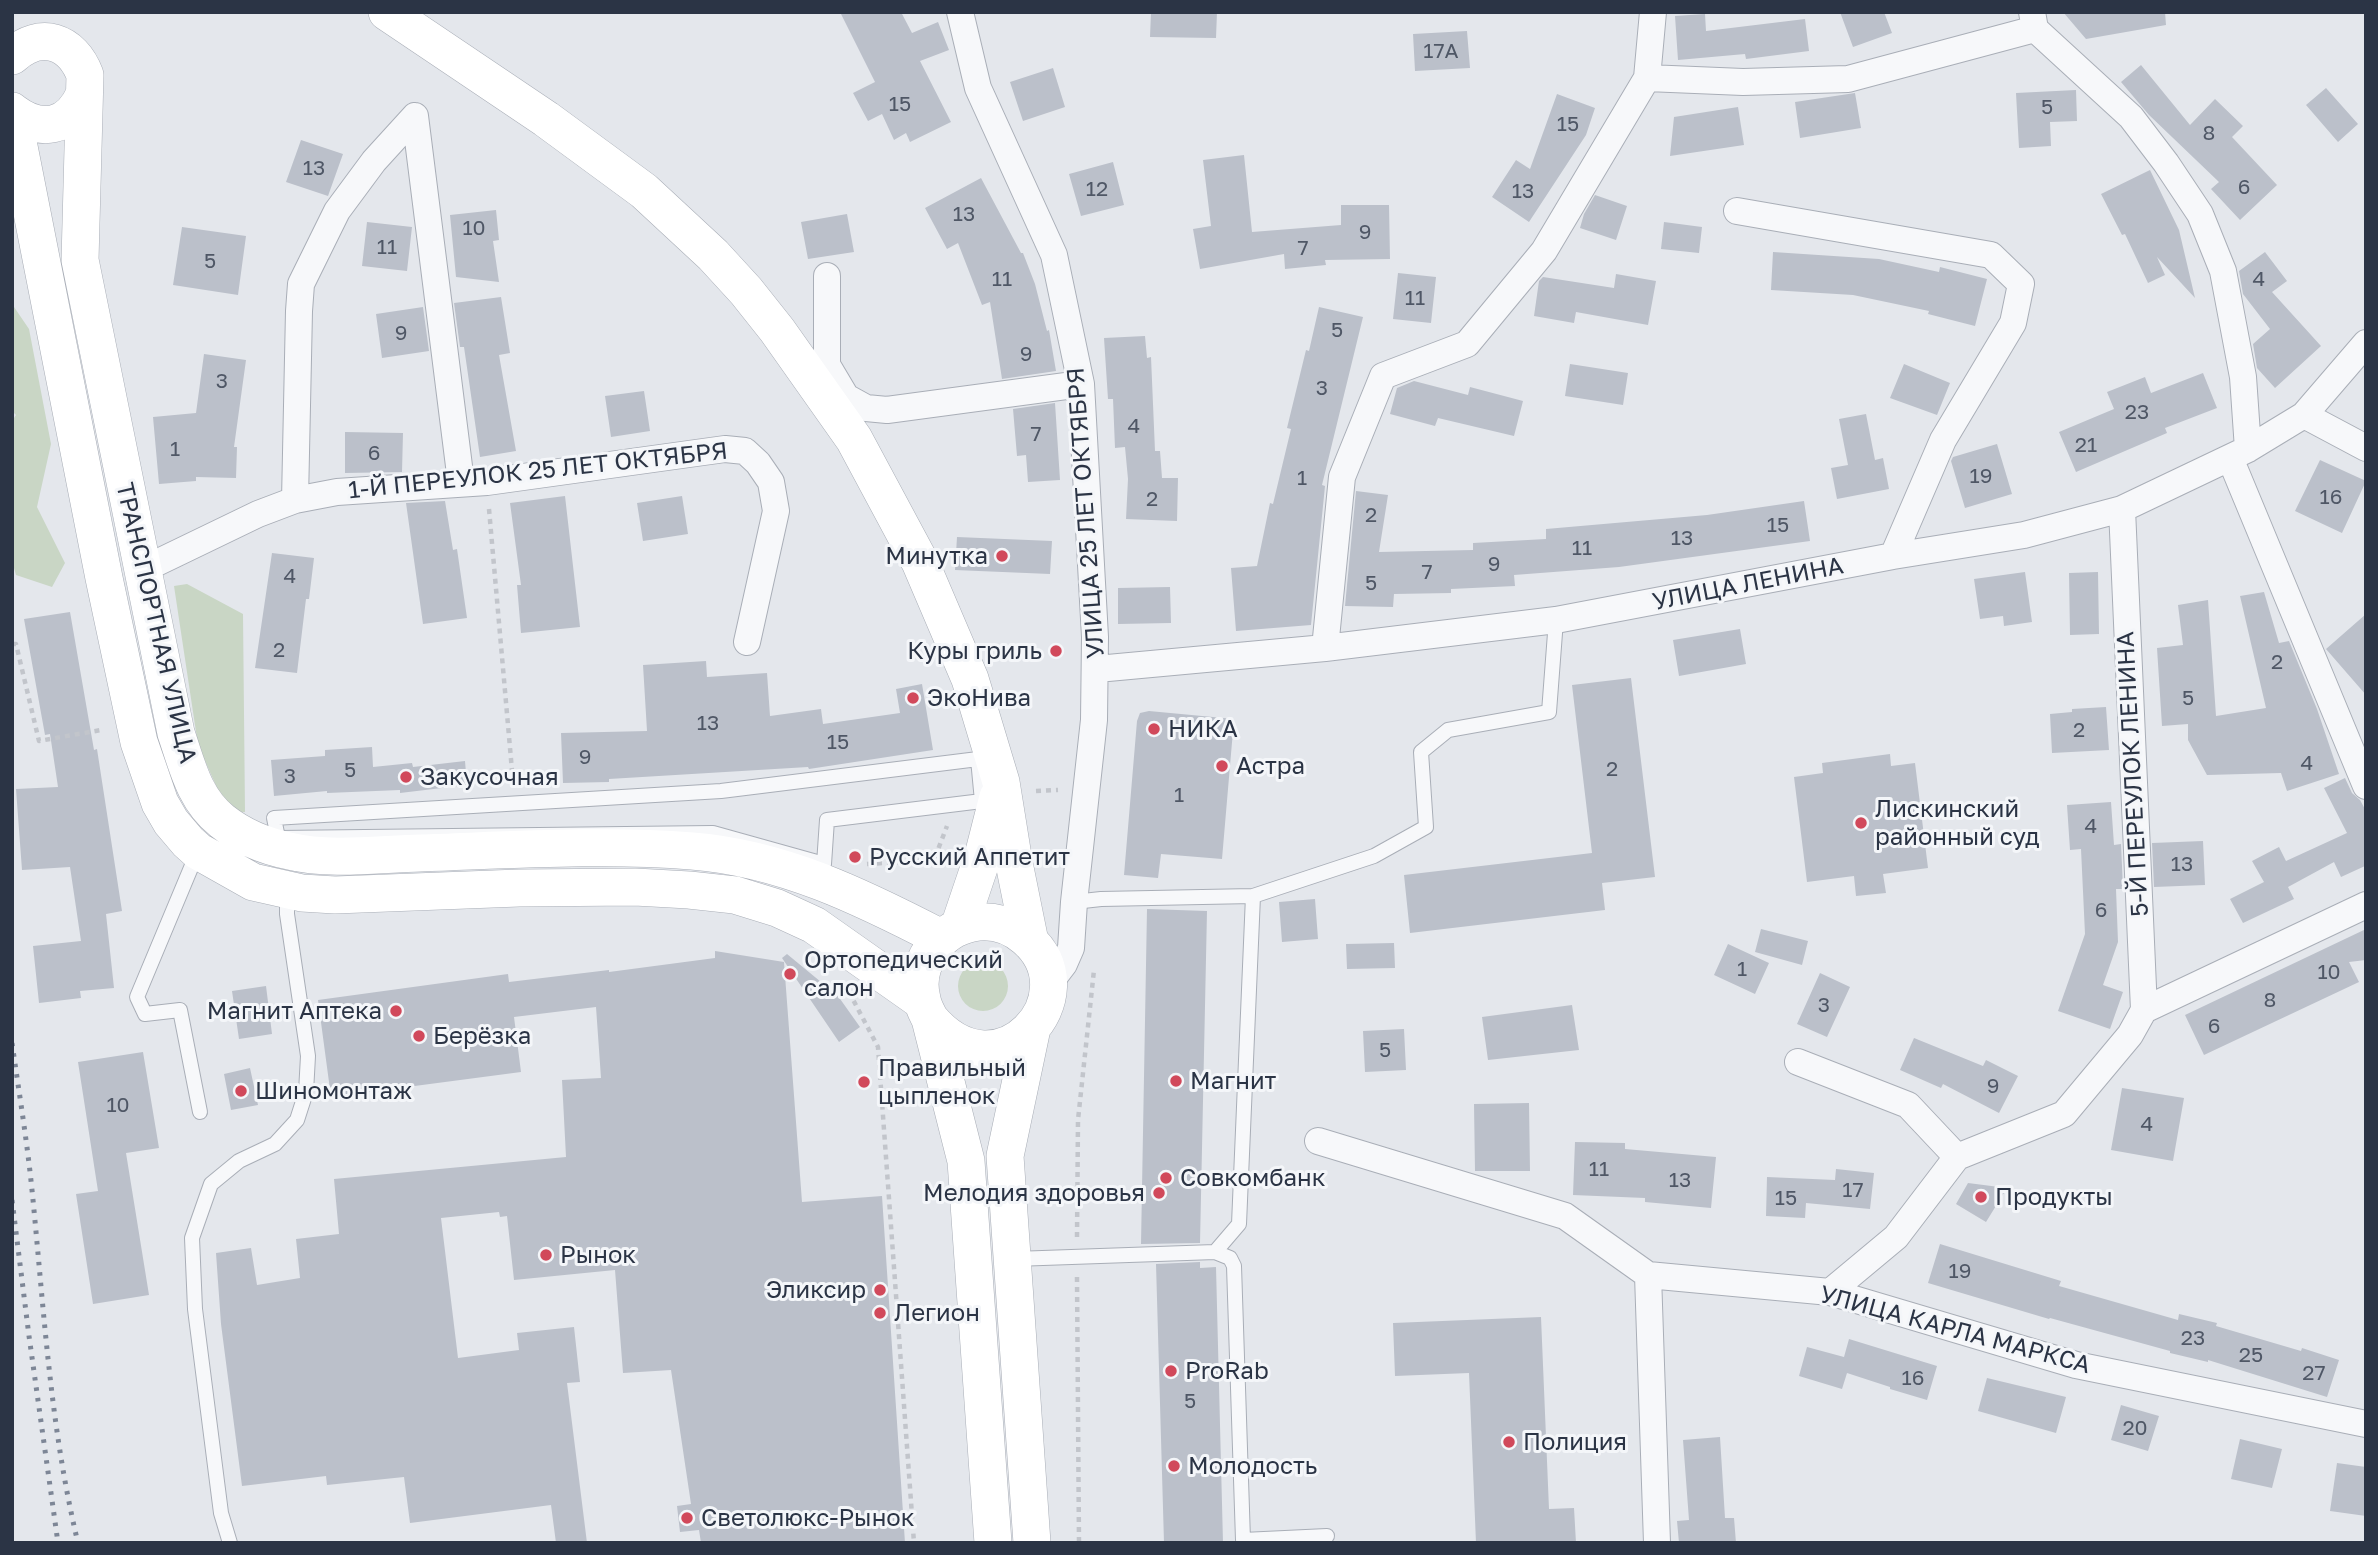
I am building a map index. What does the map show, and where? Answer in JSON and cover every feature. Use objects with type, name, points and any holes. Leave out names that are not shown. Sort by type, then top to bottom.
[{"type":"street","name":"УЛИЦА 25 ЛЕТ ОКТЯБРЯ","points":[[960,12],[978,88],[1054,255],[1081,384],[1097,669],[1071,948],[1064,964],[1048,985]]},
{"type":"street","points":[[1325,648],[1342,477],[1383,376],[1467,344],[1544,251],[1647,78],[1653,12]]},
{"type":"street","points":[[396,17],[546,119],[644,191],[713,255],[777,330],[854,439],[920,562],[970,679],[1001,782],[1030,942]]},
{"type":"street","points":[[1647,78],[1743,82],[1848,79],[2033,20],[2131,117],[2200,214],[2223,271],[2244,377],[2239,454],[2366,786]]},
{"type":"street","name":"ТРАНСПОРТНАЯ УЛИЦА","points":[[12,56],[34,42],[48,41],[71,51],[85,75],[80,260],[176,733],[195,788],[207,807],[289,871],[335,895],[635,887],[734,895],[777,908],[814,925],[926,1010]]},
{"type":"street","name":"ТРАНСПОРТНАЯ УЛИЦА","points":[[13,112],[25,121],[39,125],[57,123],[70,116],[80,105],[84,95]]},
{"type":"street","name":"ТРАНСПОРТНАЯ УЛИЦА","points":[[13,112],[101,564],[139,742],[160,803],[178,832],[198,851],[253,882],[336,856],[518,850],[692,851],[742,857],[835,887],[950,932]]},
{"type":"street","points":[[295,500],[301,284],[337,211],[374,161],[415,116],[461,482]]},
{"type":"street","points":[[1737,211],[1991,255],[2021,284],[2013,323],[1943,440],[1893,556]]},
{"type":"street","points":[[827,276],[827,365],[846,397],[866,408],[887,410],[1081,384]]},
{"type":"street","name":"УЛИЦА ЛЕНИНА","points":[[1097,669],[1325,648],[1556,620],[1893,556],[2024,535],[2122,509],[2239,454],[2304,415],[2366,343]]},
{"type":"street","points":[[2304,415],[2366,448]]},
{"type":"street","name":"1-Й ПЕРЕУЛОК 25 ЛЕТ ОКТЯБРЯ","points":[[142,570],[258,514],[295,500],[337,492],[487,481],[725,449],[745,451],[758,463],[771,482],[776,511],[747,642]]},
{"type":"street","name":"5-Й ПЕРЕУЛОК ЛЕНИНА","points":[[2122,509],[2144,1010]]},
{"type":"street","points":[[950,932],[983,856],[1001,782]]},
{"type":"street","points":[[1830,1292],[1896,1237],[1957,1157],[2064,1114],[2130,1035],[2144,1010],[2366,905]]},
{"type":"street","points":[[926,1010],[940,1032],[954,1042],[970,1048],[987,1050],[1019,1040],[1032,1028],[1044,1009],[1048,985],[1040,954],[1018,931],[989,922],[974,923],[950,932],[932,948],[921,973],[926,1010],[966,1161],[993,1543]]},
{"type":"street","points":[[1032,1028],[1005,1156],[1032,1543]]},
{"type":"street","points":[[1798,1062],[1908,1105],[1957,1157]]},
{"type":"street","points":[[1318,1141],[1565,1216],[1648,1275],[1657,1543]]},
{"type":"street","name":"УЛИЦА КАРЛА МАРКСА","points":[[1648,1275],[1830,1292],[2076,1364],[2366,1424]]},
{"type":"lane","points":[[1074,902],[1253,895],[1374,856],[1426,827],[1421,752],[1448,730],[1549,712],[1556,620]]},
{"type":"lane","points":[[978,759],[982,801],[827,820],[824,864],[713,833],[278,838],[274,818],[514,804],[721,791],[978,759]]},
{"type":"lane","points":[[198,851],[137,997],[145,1014],[180,1010],[200,1112]]},
{"type":"lane","points":[[230,1543],[222,1513],[195,1310],[192,1238],[211,1184],[239,1161],[275,1144],[297,1119],[306,1092],[308,1056],[287,914],[289,871]]},
{"type":"lane","points":[[1215,1252],[1239,1224],[1253,895]]},
{"type":"lane","points":[[1012,1259],[1215,1252],[1230,1258],[1234,1266],[1243,1539],[1327,1535]]},
{"type":"path","points":[[487,481],[514,804]]},
{"type":"path","points":[[12,644],[16,644],[39,741],[101,730],[106,749],[139,742]]},
{"type":"path","points":[[1079,1543],[1079,1120],[1094,968]]},
{"type":"path","points":[[839,985],[850,993],[878,1047],[914,1543]]},
{"type":"green space","points":[[12,304],[29,329],[51,444],[37,507],[65,563],[52,587],[16,575],[12,561],[12,421],[16,415],[12,411]]},
{"type":"green space","points":[[187,584],[243,614],[245,812],[235,813],[217,788],[198,745],[174,586]]},
{"type":"green space","points":[[983,961],[1000,969],[1008,986],[1000,1003],[983,1011],[966,1003],[958,986],[966,969]]},
{"type":"building","points":[[840,12],[901,12],[912,33],[938,22],[949,50],[920,61],[951,122],[910,142],[906,133],[894,140],[882,114],[868,121],[853,93],[875,82]]},
{"type":"building","points":[[1151,12],[1217,12],[1216,38],[1150,37]]},
{"type":"building","points":[[1840,12],[1884,12],[1892,33],[1853,47]]},
{"type":"building","points":[[2063,12],[2165,12],[2166,25],[2086,39]]},
{"type":"building","points":[[1705,14],[1706,31],[1805,19],[1809,51],[1746,59],[1745,54],[1678,60],[1675,16]]},
{"type":"building","points":[[1467,31],[1470,68],[1415,71],[1413,34]]},
{"type":"building","points":[[2141,65],[2190,125],[2215,99],[2243,126],[2232,137],[2277,185],[2240,220],[2211,189],[2219,182],[2149,115],[2121,82]]},
{"type":"building","points":[[1053,68],[1065,107],[1023,121],[1010,82]]},
{"type":"building","points":[[2326,88],[2358,124],[2338,142],[2306,105]]},
{"type":"building","points":[[2076,90],[2077,121],[2050,122],[2051,146],[2019,148],[2016,93]]},
{"type":"building","points":[[1855,93],[1861,128],[1800,138],[1795,102]]},
{"type":"building","points":[[1557,94],[1595,108],[1586,135],[1529,222],[1492,197],[1516,160],[1530,169]]},
{"type":"building","points":[[1738,107],[1744,145],[1670,156],[1674,117]]},
{"type":"building","points":[[301,140],[343,154],[328,196],[286,182]]},
{"type":"building","points":[[1244,155],[1252,232],[1341,225],[1341,205],[1389,205],[1390,259],[1325,260],[1326,265],[1285,269],[1284,254],[1200,269],[1193,229],[1211,226],[1203,160]]},
{"type":"building","points":[[1113,162],[1124,205],[1081,216],[1069,174]]},
{"type":"building","points":[[2150,170],[2179,230],[2195,298],[2157,257],[2165,275],[2148,283],[2125,234],[2122,235],[2101,194]]},
{"type":"building","points":[[981,178],[1023,253],[1035,284],[1047,331],[1049,330],[1056,371],[1002,379],[990,302],[982,305],[958,243],[947,249],[925,208]]},
{"type":"building","points":[[1595,195],[1627,206],[1616,240],[1580,228],[1584,214]]},
{"type":"building","points":[[496,210],[499,240],[493,241],[499,282],[456,277],[450,215]]},
{"type":"building","points":[[847,214],[854,252],[808,259],[801,222]]},
{"type":"building","points":[[367,222],[412,227],[407,271],[362,266]]},
{"type":"building","points":[[1664,222],[1702,227],[1699,253],[1661,249]]},
{"type":"building","points":[[182,227],[246,236],[238,295],[173,285]]},
{"type":"building","points":[[1773,252],[1879,259],[1939,272],[1940,267],[1987,279],[1975,326],[1928,314],[1929,311],[1853,295],[1771,290]]},
{"type":"building","points":[[2265,252],[2287,281],[2272,292],[2321,346],[2275,388],[2257,368],[2253,344],[2270,329],[2243,294],[2239,271]]},
{"type":"building","points":[[1398,273],[1436,277],[1431,323],[1393,319]]},
{"type":"building","points":[[1616,274],[1656,281],[1648,325],[1576,312],[1574,323],[1534,316],[1539,281],[1543,277],[1614,288]]},
{"type":"building","points":[[501,297],[510,353],[499,355],[516,451],[480,457],[464,347],[460,347],[454,303]]},
{"type":"building","points":[[423,307],[429,351],[382,358],[376,314]]},
{"type":"building","points":[[1319,307],[1363,317],[1322,485],[1325,486],[1311,625],[1236,631],[1231,568],[1257,566],[1270,503],[1273,504],[1291,429],[1287,428]]},
{"type":"building","points":[[1145,336],[1147,358],[1151,357],[1155,451],[1160,451],[1162,478],[1178,478],[1177,521],[1126,519],[1128,479],[1125,447],[1115,448],[1113,399],[1108,399],[1104,338]]},
{"type":"building","points":[[204,354],[246,360],[234,447],[237,447],[236,478],[196,477],[196,481],[159,484],[153,417],[196,413]]},
{"type":"building","points":[[1570,364],[1628,373],[1623,405],[1565,396]]},
{"type":"building","points":[[1904,364],[1950,383],[1937,415],[1890,398]]},
{"type":"building","points":[[2203,373],[2217,408],[2165,428],[2167,433],[2076,472],[2059,432],[2114,409],[2107,392],[2145,377],[2151,393]]},
{"type":"building","points":[[1414,381],[1468,395],[1470,387],[1523,401],[1514,436],[1438,418],[1435,426],[1390,414],[1397,388]]},
{"type":"building","points":[[644,391],[650,431],[611,437],[605,396]]},
{"type":"building","points":[[1055,403],[1060,480],[1028,482],[1026,455],[1017,456],[1013,409]]},
{"type":"building","points":[[1866,414],[1875,460],[1883,458],[1889,489],[1837,499],[1831,468],[1848,465],[1839,419]]},
{"type":"building","points":[[345,432],[403,433],[402,472],[345,473]]},
{"type":"building","points":[[1997,444],[2012,494],[1965,508],[1951,461],[1953,457]]},
{"type":"building","points":[[2320,460],[2366,481],[2342,533],[2295,511]]},
{"type":"building","points":[[1356,491],[1388,495],[1379,552],[1473,550],[1473,543],[1546,539],[1546,529],[1707,515],[1804,501],[1810,541],[1619,567],[1514,575],[1515,586],[1451,589],[1451,593],[1394,594],[1393,607],[1345,606]]},
{"type":"building","points":[[565,496],[580,627],[521,633],[517,585],[521,585],[510,503]]},
{"type":"building","points":[[682,496],[688,534],[643,541],[637,503]]},
{"type":"building","points":[[445,501],[453,550],[457,549],[467,618],[423,624],[406,503]]},
{"type":"building","points":[[957,537],[1052,541],[1050,574],[955,570]]},
{"type":"building","points":[[272,553],[314,558],[297,673],[255,668]]},
{"type":"building","points":[[2025,572],[2032,622],[2004,626],[2003,616],[1980,619],[1974,579]]},
{"type":"building","points":[[2098,572],[2099,634],[2070,635],[2069,573]]},
{"type":"building","points":[[1170,587],[1171,623],[1118,624],[1118,588]]},
{"type":"building","points":[[2264,592],[2279,643],[2289,641],[2317,709],[2339,774],[2287,791],[2281,773],[2207,775],[2188,740],[2188,724],[2162,726],[2157,648],[2183,645],[2178,605],[2208,600],[2216,716],[2266,708],[2240,596]]},
{"type":"building","points":[[70,612],[94,750],[97,749],[122,911],[106,914],[114,988],[80,991],[81,998],[39,1003],[33,946],[81,941],[70,867],[22,870],[16,789],[58,787],[50,734],[45,735],[24,619]]},
{"type":"building","points":[[2366,614],[2366,695],[2326,649]]},
{"type":"building","points":[[1740,629],[1746,664],[1679,676],[1673,640]]},
{"type":"building","points":[[706,661],[707,677],[767,673],[770,716],[821,709],[823,724],[900,713],[896,689],[922,684],[933,750],[809,769],[563,783],[561,733],[647,731],[643,665]]},
{"type":"building","points":[[1631,678],[1655,877],[1602,883],[1605,910],[1410,933],[1404,875],[1592,853],[1572,685]]},
{"type":"building","points":[[2106,707],[2109,750],[2052,753],[2050,714],[2072,712],[2072,709]]},
{"type":"building","points":[[1149,711],[1234,719],[1222,859],[1161,854],[1158,878],[1124,875],[1137,721],[1140,713]]},
{"type":"building","points":[[372,747],[373,767],[412,763],[413,767],[465,761],[467,785],[400,793],[400,790],[327,791],[274,796],[271,760],[325,756],[325,750]]},
{"type":"building","name":"Лискинский районный суд","points":[[1890,754],[1891,766],[1915,763],[1928,868],[1883,874],[1886,893],[1856,896],[1854,876],[1807,882],[1794,777],[1823,773],[1822,763]]},
{"type":"building","points":[[2345,778],[2352,793],[2366,811],[2366,868],[2365,866],[2341,877],[2334,862],[2288,887],[2294,899],[2243,923],[2230,899],[2264,882],[2252,861],[2279,847],[2286,861],[2347,833],[2324,788]]},
{"type":"building","points":[[2111,802],[2114,845],[2121,844],[2123,889],[2116,889],[2118,942],[2103,985],[2123,992],[2110,1029],[2058,1011],[2085,934],[2081,849],[2070,850],[2067,805]]},
{"type":"building","points":[[2203,841],[2205,885],[2154,887],[2152,843]]},
{"type":"building","points":[[1315,899],[1318,939],[1282,942],[1279,902]]},
{"type":"building","points":[[1147,909],[1207,911],[1200,1243],[1141,1244]]},
{"type":"building","points":[[1761,929],[1808,941],[1802,965],[1755,952]]},
{"type":"building","points":[[2366,929],[2366,960],[2349,962],[2359,982],[2204,1055],[2185,1015]]},
{"type":"building","points":[[1394,943],[1395,968],[1347,969],[1346,944]]},
{"type":"building","points":[[1728,944],[1769,963],[1755,994],[1714,975]]},
{"type":"building","name":"Рынок","points":[[715,951],[784,962],[802,1202],[882,1196],[905,1543],[701,1543],[699,1530],[680,1532],[677,1506],[691,1504],[671,1370],[623,1373],[615,1270],[514,1280],[507,1216],[500,1217],[499,1212],[441,1218],[458,1358],[519,1350],[517,1333],[574,1327],[580,1382],[567,1383],[587,1543],[556,1543],[551,1505],[410,1523],[404,1477],[327,1485],[326,1476],[242,1486],[221,1324],[216,1253],[251,1248],[257,1285],[300,1278],[296,1239],[339,1234],[334,1179],[566,1157],[562,1080],[601,1078],[596,1007],[514,1017],[521,1072],[331,1097],[318,1000],[508,974],[509,982],[609,972],[715,958]]},
{"type":"building","points":[[787,954],[838,996],[860,1027],[839,1042],[782,958]]},
{"type":"building","points":[[1820,973],[1850,987],[1827,1037],[1797,1024]]},
{"type":"building","points":[[266,986],[272,1034],[239,1039],[232,991]]},
{"type":"building","points":[[1572,1005],[1579,1050],[1488,1060],[1482,1017]]},
{"type":"building","points":[[1404,1029],[1406,1070],[1365,1072],[1363,1031]]},
{"type":"building","points":[[1914,1038],[1983,1066],[1986,1060],[2018,1076],[1999,1113],[1943,1084],[1941,1088],[1900,1070]]},
{"type":"building","points":[[143,1052],[159,1148],[126,1153],[149,1295],[93,1304],[76,1194],[98,1191],[78,1062]]},
{"type":"building","name":"Шиномонтаж","points":[[250,1068],[258,1105],[231,1110],[224,1074]]},
{"type":"building","points":[[2122,1088],[2184,1098],[2173,1161],[2111,1150]]},
{"type":"building","points":[[1529,1103],[1530,1171],[1475,1171],[1474,1104]]},
{"type":"building","points":[[1575,1142],[1625,1143],[1625,1149],[1716,1157],[1711,1208],[1645,1202],[1645,1198],[1573,1195]]},
{"type":"building","points":[[1836,1169],[1874,1173],[1870,1209],[1806,1203],[1805,1218],[1766,1216],[1767,1177],[1835,1180]]},
{"type":"building","name":"Продукты","points":[[1968,1183],[2007,1188],[1986,1222],[1956,1204]]},
{"type":"building","points":[[1940,1244],[2061,1281],[2059,1286],[2178,1320],[2179,1314],[2217,1323],[2216,1326],[2339,1360],[2327,1397],[2208,1360],[2170,1353],[1928,1283]]},
{"type":"building","points":[[1200,1262],[1200,1268],[1216,1267],[1223,1543],[1164,1543],[1156,1264]]},
{"type":"building","name":"Полиция","points":[[1541,1317],[1549,1509],[1574,1508],[1576,1543],[1476,1543],[1469,1373],[1395,1376],[1393,1323]]},
{"type":"building","points":[[1849,1339],[1937,1366],[1927,1400],[1847,1373],[1842,1389],[1799,1376],[1807,1347],[1844,1357]]},
{"type":"building","points":[[1987,1378],[2066,1397],[2056,1433],[1978,1411]]},
{"type":"building","points":[[2121,1405],[2159,1416],[2148,1451],[2111,1440]]},
{"type":"building","points":[[1720,1437],[1725,1518],[1734,1518],[1736,1543],[1679,1543],[1677,1521],[1689,1520],[1683,1440]]},
{"type":"building","points":[[2240,1439],[2282,1449],[2272,1488],[2231,1479]]},
{"type":"building","points":[[2337,1463],[2366,1467],[2366,1516],[2330,1511]]},
{"type":"railway","points":[[12,1043],[30,1172],[54,1412],[78,1543]]},
{"type":"railway","points":[[12,1200],[58,1543]]},
{"type":"place","name":"Минутка","points":[[1002,556]]},
{"type":"place","name":"Куры гриль","points":[[1056,651]]},
{"type":"place","name":"ЭкоНива","points":[[913,698]]},
{"type":"place","name":"НИКА","points":[[1154,729]]},
{"type":"place","name":"Астра","points":[[1222,766]]},
{"type":"place","name":"Закусочная","points":[[406,777]]},
{"type":"place","name":"Лискинский районный суд","points":[[1861,823]]},
{"type":"place","name":"Русский Аппетит","points":[[855,857]]},
{"type":"place","name":"Ортопедический салон","points":[[790,974]]},
{"type":"place","name":"Магнит Аптека","points":[[396,1011]]},
{"type":"place","name":"Берёзка","points":[[419,1036]]},
{"type":"place","name":"Магнит","points":[[1176,1081]]},
{"type":"place","name":"Правильный цыпленок","points":[[864,1082]]},
{"type":"place","name":"Шиномонтаж","points":[[241,1091]]},
{"type":"place","name":"Совкомбанк","points":[[1166,1178]]},
{"type":"place","name":"Мелодия здоровья","points":[[1159,1193]]},
{"type":"place","name":"Продукты","points":[[1981,1197]]},
{"type":"place","name":"Рынок","points":[[546,1255]]},
{"type":"place","name":"Эликсир","points":[[880,1290]]},
{"type":"place","name":"Легион","points":[[880,1313]]},
{"type":"place","name":"ProRab","points":[[1171,1371]]},
{"type":"place","name":"Полиция","points":[[1509,1442]]},
{"type":"place","name":"Молодость","points":[[1174,1466]]},
{"type":"place","name":"Светолюкс-Рынок","points":[[687,1518]]}]
